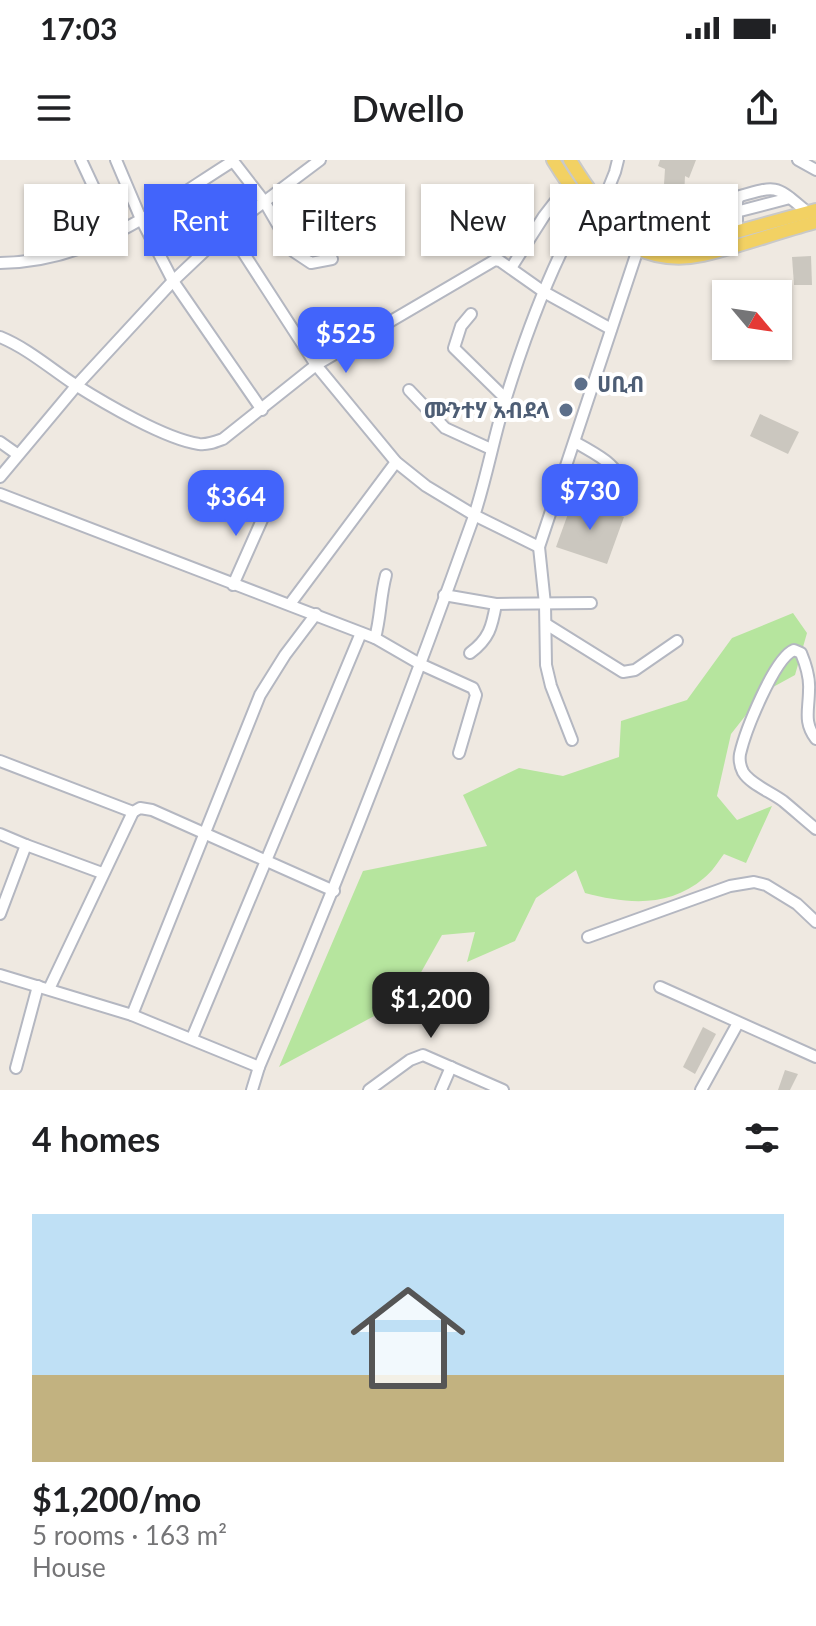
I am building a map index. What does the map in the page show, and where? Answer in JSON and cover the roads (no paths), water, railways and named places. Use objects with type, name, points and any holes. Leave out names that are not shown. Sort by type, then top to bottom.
[{"type":"main road","points":[[553,160],[567,184]]},
{"type":"main road","points":[[570,160],[581,184]]},
{"type":"main road","points":[[738,232],[811,210]]},
{"type":"main road","points":[[738,245],[816,222]]},
{"type":"main road","points":[[666,256],[686,256]]},
{"type":"street","points":[[81,160],[92,184]]},
{"type":"street","points":[[116,160],[141,219],[173,281],[262,410]]},
{"type":"street","points":[[257,206],[320,160]]},
{"type":"street","points":[[610,184],[618,160]]},
{"type":"street","points":[[798,160],[816,170]]},
{"type":"street","points":[[128,227],[232,161],[264,201],[293,251],[302,258],[318,263],[332,259]]},
{"type":"street","points":[[738,211],[790,198],[811,210]]},
{"type":"street","points":[[511,268],[550,208]]},
{"type":"street","points":[[0,263],[54,256]]},
{"type":"street","points":[[0,477],[77,385],[199,256]]},
{"type":"street","points":[[245,256],[316,365],[396,462],[426,486],[474,515],[539,547]]},
{"type":"street","points":[[252,1090],[334,891],[420,664],[474,515],[506,399],[544,292],[561,256]]},
{"type":"street","points":[[572,740],[546,665],[545,604],[539,547],[636,256]]},
{"type":"street","points":[[0,337],[144,423],[196,443],[210,444],[223,439],[262,410],[316,365],[489,262],[500,261],[544,292],[611,329]]},
{"type":"street","points":[[471,314],[461,326],[454,348],[506,399]]},
{"type":"street","points":[[409,390],[445,428],[491,449]]},
{"type":"street","points":[[0,442],[17,454]]},
{"type":"street","points":[[575,442],[620,473],[629,492]]},
{"type":"street","points":[[290,604],[396,462]]},
{"type":"street","points":[[0,494],[375,638],[420,664],[473,688],[476,695],[459,753]]},
{"type":"street","points":[[233,585],[269,504]]},
{"type":"street","points":[[375,638],[382,608],[379,600],[386,575]]},
{"type":"street","points":[[444,595],[496,604],[591,603]]},
{"type":"street","points":[[470,653],[484,643],[492,629],[496,604]]},
{"type":"street","points":[[132,1015],[260,695],[278,664],[316,614]]},
{"type":"street","points":[[546,624],[623,672],[635,670],[677,641]]},
{"type":"street","points":[[192,1038],[361,633]]},
{"type":"street","points":[[816,739],[807,724],[808,668],[801,653],[794,650],[787,653],[781,662],[759,703],[739,756],[745,776],[783,801],[816,829]]},
{"type":"street","points":[[0,761],[133,812]]},
{"type":"street","points":[[16,1068],[44,987],[133,812],[140,808],[206,833],[334,891]]},
{"type":"street","points":[[0,834],[102,873]]},
{"type":"street","points":[[0,914],[3,899],[26,845]]},
{"type":"street","points":[[588,937],[730,886],[754,882],[783,895],[816,922]]},
{"type":"street","points":[[0,975],[132,1015],[259,1067]]},
{"type":"street","points":[[660,987],[816,1057]]},
{"type":"street","points":[[701,1090],[738,1023]]},
{"type":"street","points":[[369,1090],[423,1055],[503,1090]]},
{"type":"street","points":[[441,1090],[451,1067]]},
{"type":"place","name":"ሀቢብ","points":[[581,384]]},
{"type":"place","name":"ሙንተሃ አብደላ","points":[[566,410]]}]
